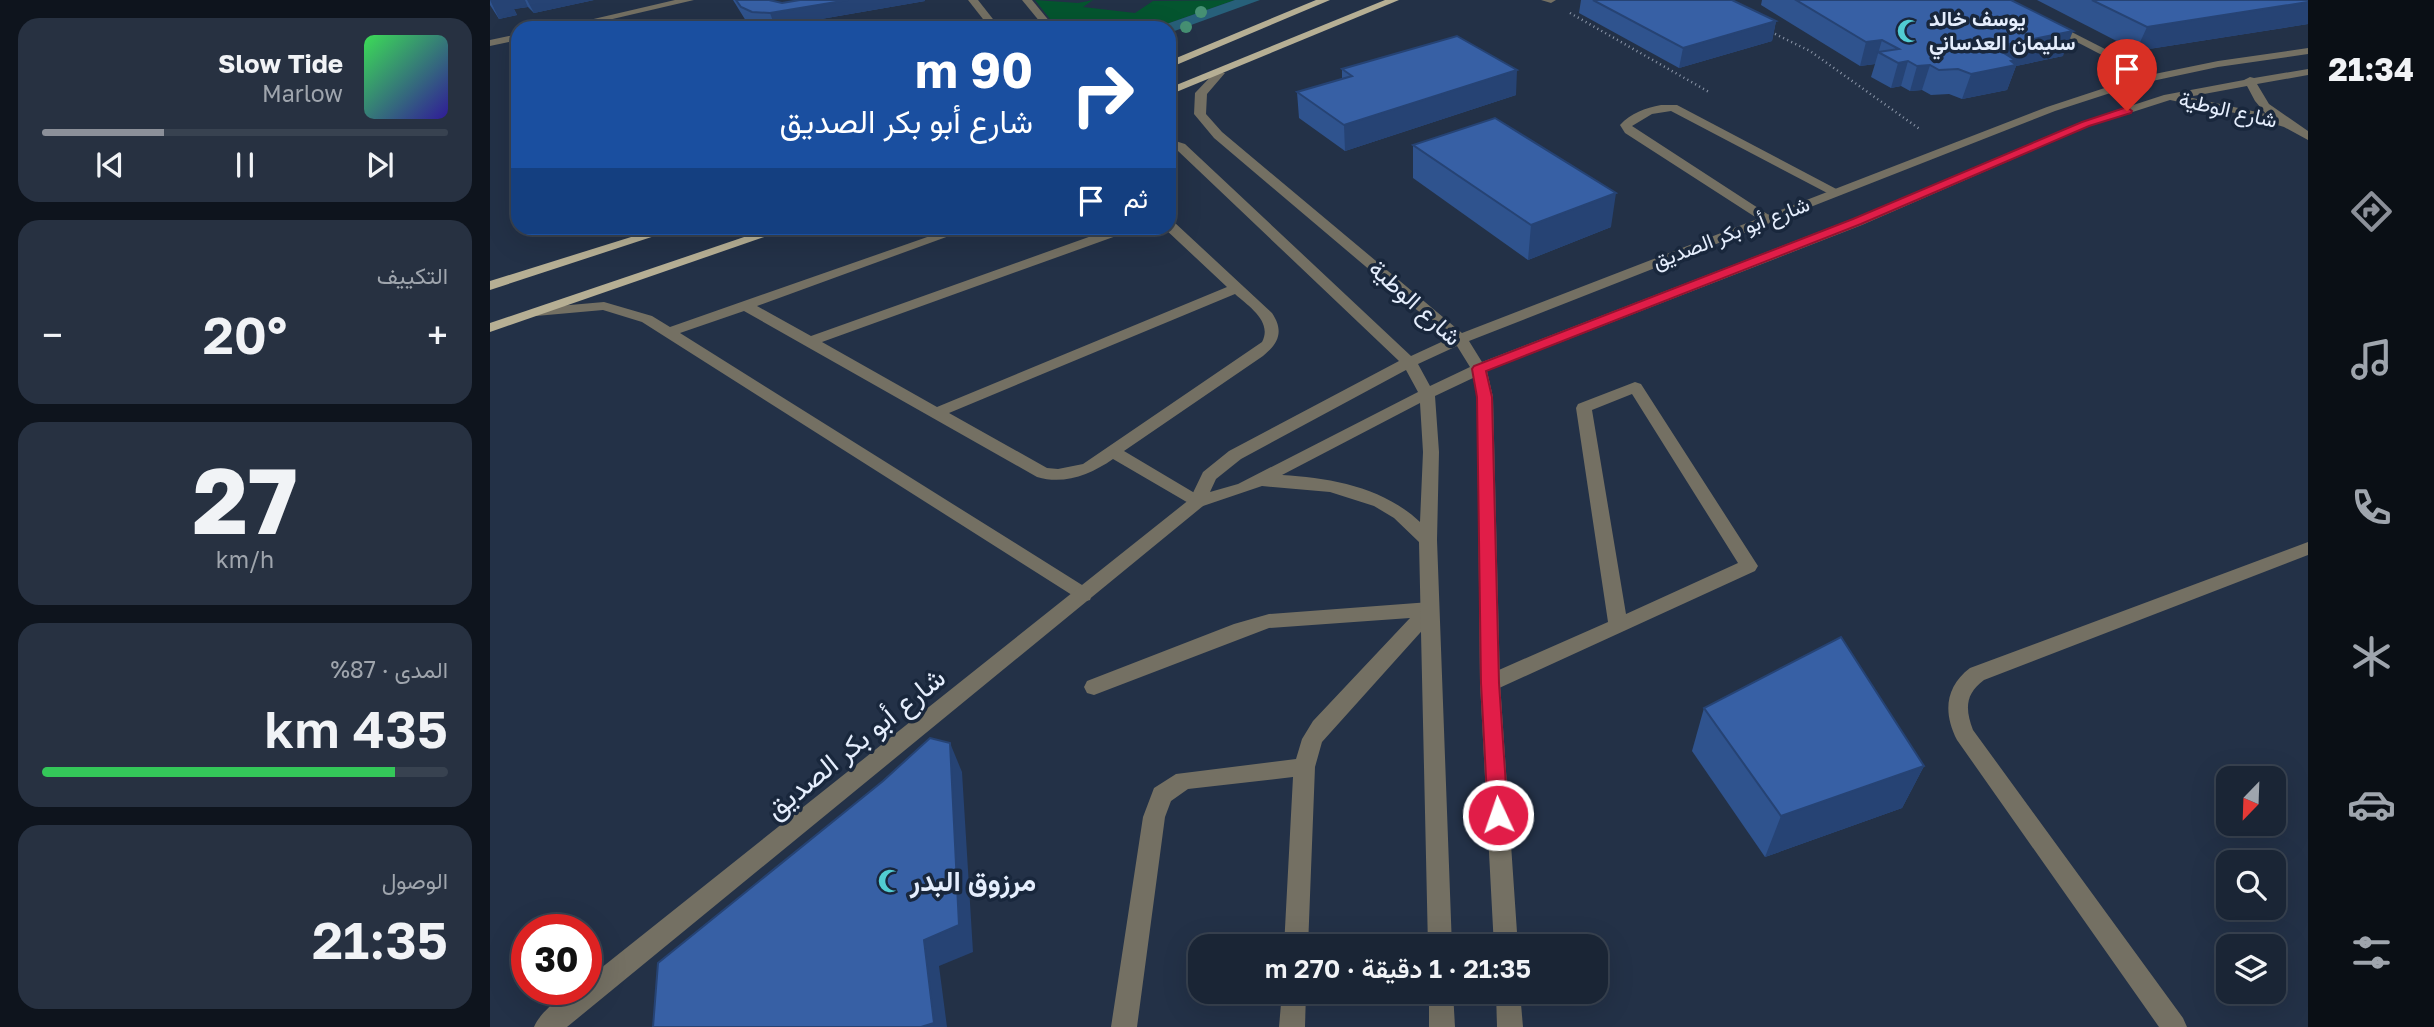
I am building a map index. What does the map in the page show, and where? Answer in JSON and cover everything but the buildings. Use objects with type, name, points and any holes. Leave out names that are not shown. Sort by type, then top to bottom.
[{"type":"main road","points":[[1176,62],[1325,0]]},
{"type":"main road","points":[[1176,89],[1394,0]]},
{"type":"main road","points":[[490,286],[650,235]]},
{"type":"main road","points":[[490,328],[762,235]]},
{"type":"street","points":[[592,21],[689,0]]},
{"type":"street","points":[[974,0],[990,21]]},
{"type":"street","points":[[1027,0],[1044,21]]},
{"type":"street","points":[[2036,18],[2152,77]]},
{"type":"street","points":[[490,43],[511,38]]},
{"type":"street","name":"شارع أبو بكر الصديق","points":[[1197,502],[1209,476],[1235,455],[1409,362],[1460,339],[2051,109],[2152,77],[2308,51]]},
{"type":"street","name":"شارع أبو بكر الصديق","points":[[547,1027],[1197,502],[1229,494],[1479,369],[1857,222],[2085,124],[2168,97],[2250,80],[2308,72]]},
{"type":"street","name":"شارع الوطية","points":[[1220,73],[1201,93],[1200,114],[1218,135],[1460,339],[1479,369],[1485,397],[1490,683],[1505,934]]},
{"type":"street","name":"شارع الوطية","points":[[2250,80],[2253,93],[2266,108],[2308,136]]},
{"type":"street","name":"شارع الوطية","points":[[2168,97],[2221,106],[2287,124]]},
{"type":"street","points":[[1768,219],[1629,130],[1626,125],[1660,107],[1673,107],[1836,192]]},
{"type":"street","name":"شارع الوطية","points":[[1176,146],[1409,362],[1427,394],[1431,452],[1428,540],[1440,934]]},
{"type":"street","points":[[746,306],[1043,472],[1073,473],[1088,468],[1113,452],[1258,354],[1272,339],[1272,323],[1176,232]]},
{"type":"street","points":[[670,332],[944,235]]},
{"type":"street","points":[[809,342],[1106,235]]},
{"type":"street","points":[[936,413],[1236,288]]},
{"type":"street","points":[[536,312],[586,306],[611,307],[647,319],[1083,595]]},
{"type":"street","points":[[1490,683],[1618,626],[1749,566],[1635,387],[1584,408],[1618,626]]},
{"type":"street","points":[[1113,452],[1197,502]]},
{"type":"street","points":[[1257,480],[1308,481],[1355,491],[1396,511],[1428,540]]},
{"type":"street","points":[[2174,1027],[1964,734],[1957,718],[1956,703],[1966,681],[1978,674],[2308,548]]},
{"type":"street","points":[[1094,687],[1241,629],[1269,621],[1430,609]]},
{"type":"street","points":[[1297,934],[1304,767],[1312,739],[1320,727],[1430,609]]},
{"type":"street","points":[[1124,1027],[1154,817],[1163,795],[1184,780],[1198,777],[1304,767]]},
{"type":"street","points":[[1292,1027],[1293,1004]]},
{"type":"street","points":[[1441,1004],[1442,1027]]},
{"type":"street","points":[[1509,1004],[1510,1027]]},
{"type":"path","points":[[1764,28],[1810,51],[1948,149]]},
{"type":"green space","points":[[1035,0],[1078,3],[1093,0],[1083,7],[1135,13],[1153,1],[1235,0],[1175,21],[1052,21]]},
{"type":"water","points":[[1235,0],[1260,0],[1176,30],[1175,21]]},
{"type":"place","name":"يوسف خالد سليمان العدساني","points":[[1909,31]]},
{"type":"place","name":"مرزوق البدر","points":[[890,881]]},
{"type":"route","points":[[1498,815],[1490,683],[1485,397],[1479,369],[1857,222],[2085,124],[2127,111]]}]
